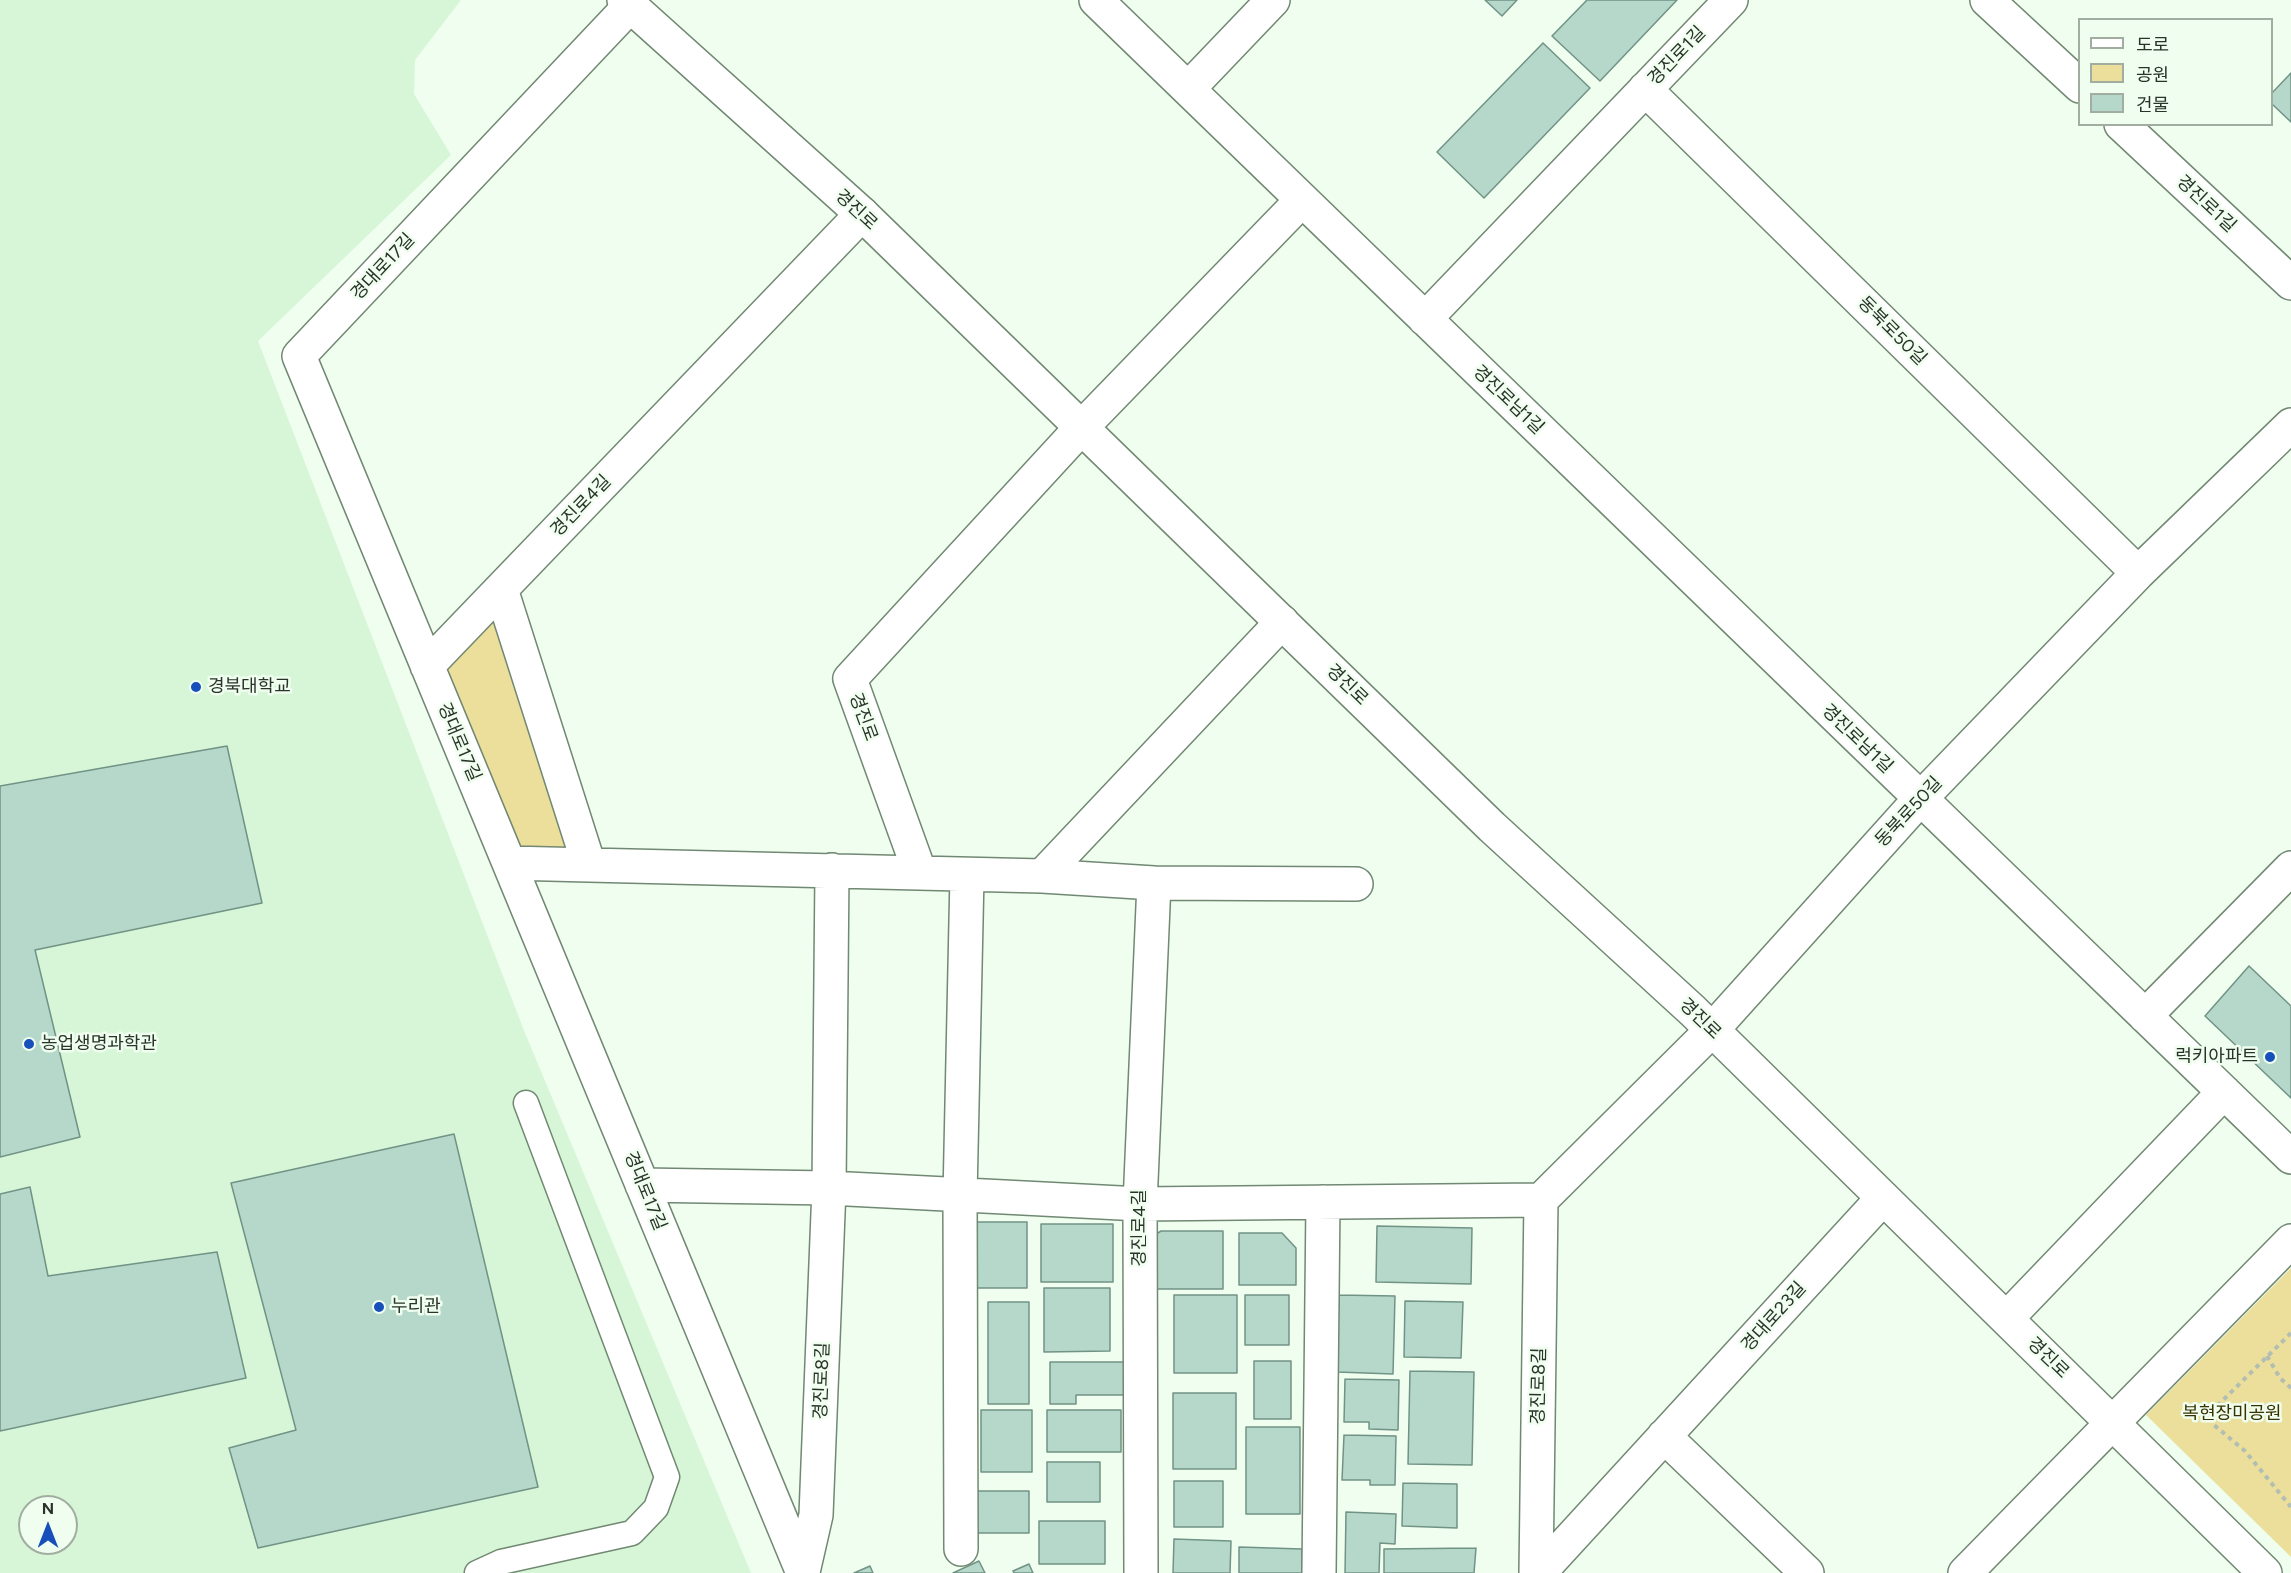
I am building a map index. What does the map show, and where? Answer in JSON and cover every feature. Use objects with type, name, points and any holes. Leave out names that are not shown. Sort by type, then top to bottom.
[{"type":"street","name":"경진로남1길","points":[[1096,0],[1919,800],[2291,1157]]},
{"type":"street","points":[[1188,89],[1273,0]]},
{"type":"street","name":"경진로1길","points":[[1635,100],[1731,0]]},
{"type":"street","points":[[1987,0],[2078,85]]},
{"type":"street","name":"경진로","points":[[627,3],[862,214],[1492,827],[1712,1030],[2265,1573]]},
{"type":"street","name":"경대로17길","points":[[627,3],[299,356],[803,1573]]},
{"type":"street","points":[[1425,319],[1635,100]]},
{"type":"street","name":"동북로50길","points":[[1635,100],[2138,573]]},
{"type":"street","name":"경진로1길","points":[[2123,126],[2291,283]]},
{"type":"street","name":"경진로","points":[[920,873],[850,680],[1081,428],[1302,200]]},
{"type":"street","name":"경진로4길","points":[[427,666],[862,214]]},
{"type":"street","name":"동북로50길","points":[[1712,1030],[1919,800],[2138,573],[2291,425]]},
{"type":"street","points":[[501,589],[590,865]]},
{"type":"street","points":[[1042,876],[1282,622]]},
{"type":"street","points":[[509,863],[1042,876],[1154,883],[1356,884]]},
{"type":"street","points":[[2145,1016],[2291,868]]},
{"type":"street","points":[[830,1188],[832,870]]},
{"type":"street","points":[[962,1549],[960,1196],[967,874]]},
{"type":"street","name":"경진로4길","points":[[1141,1573],[1140,1204],[1154,883]]},
{"type":"street","points":[[642,1185],[830,1188],[1140,1204],[1541,1200],[1712,1030]]},
{"type":"street","points":[[2007,1318],[2224,1092]]},
{"type":"street","name":"경진로8길","points":[[803,1573],[816,1515],[830,1188]]},
{"type":"street","name":"경대로23길","points":[[1538,1573],[1883,1198]]},
{"type":"street","name":"경진로8길","points":[[1538,1573],[1541,1200]]},
{"type":"street","points":[[1319,1573],[1323,1202]]},
{"type":"street","points":[[1965,1573],[2291,1241]]},
{"type":"street","points":[[1664,1437],[1807,1573]]},
{"type":"lane","points":[[477,1573],[501,1562],[632,1533],[656,1508],[667,1477],[526,1103]]},
{"type":"path","points":[[2291,1333],[2213,1410],[2211,1417],[2214,1425],[2245,1451],[2291,1507]]},
{"type":"path","points":[[2267,1356],[2291,1388]]},
{"type":"shaded area","name":"경북대학교","points":[[0,0],[461,0],[415,60],[414,94],[451,155],[258,341],[525,1033],[751,1573],[0,1573]]},
{"type":"green space","points":[[501,589],[589,865],[509,863],[427,666]]},
{"type":"green space","name":"복현장미공원","points":[[2291,1268],[2291,1557],[2146,1415]]},
{"type":"building","points":[[1485,0],[1517,0],[1502,16]]},
{"type":"building","points":[[1587,0],[1677,0],[1600,81],[1552,36]]},
{"type":"building","points":[[1543,43],[1590,88],[1484,198],[1437,152]]},
{"type":"building","points":[[2291,73],[2291,122],[2273,105],[2273,92]]},
{"type":"building","name":"농업생명과학관","points":[[227,746],[262,903],[35,950],[80,1137],[0,1157],[0,786]]},
{"type":"building","name":"럭키아파트","points":[[2249,966],[2291,1006],[2291,1098],[2205,1016]]},
{"type":"building","name":"누리관","points":[[454,1134],[538,1487],[258,1548],[229,1448],[296,1430],[231,1183]]},
{"type":"building","points":[[30,1187],[48,1276],[217,1252],[246,1378],[0,1431],[0,1194]]},
{"type":"building","points":[[975,1222],[1027,1222],[1027,1288],[976,1288]]},
{"type":"building","points":[[1041,1224],[1113,1224],[1113,1282],[1041,1282]]},
{"type":"building","points":[[1377,1226],[1472,1228],[1471,1284],[1376,1282]]},
{"type":"building","points":[[1161,1231],[1223,1231],[1223,1289],[1142,1289],[1142,1243]]},
{"type":"building","points":[[1239,1233],[1282,1233],[1296,1248],[1296,1285],[1239,1285]]},
{"type":"building","points":[[1044,1288],[1110,1288],[1110,1351],[1044,1352]]},
{"type":"building","points":[[1174,1295],[1237,1295],[1237,1373],[1174,1373]]},
{"type":"building","points":[[1245,1295],[1289,1295],[1289,1345],[1245,1345]]},
{"type":"building","points":[[1339,1295],[1395,1296],[1393,1374],[1337,1372]]},
{"type":"building","points":[[1405,1301],[1463,1302],[1461,1358],[1404,1357]]},
{"type":"building","points":[[988,1302],[1029,1302],[1029,1404],[988,1404]]},
{"type":"building","points":[[1254,1361],[1291,1361],[1291,1419],[1254,1419]]},
{"type":"building","points":[[1050,1362],[1124,1362],[1124,1395],[1076,1395],[1076,1404],[1050,1404]]},
{"type":"building","points":[[1410,1371],[1474,1372],[1472,1465],[1408,1464]]},
{"type":"building","points":[[1345,1379],[1399,1380],[1398,1430],[1369,1429],[1369,1422],[1344,1422]]},
{"type":"building","points":[[1173,1393],[1236,1393],[1236,1469],[1173,1469]]},
{"type":"building","points":[[981,1410],[1032,1410],[1032,1472],[981,1472]]},
{"type":"building","points":[[1047,1410],[1121,1410],[1121,1452],[1047,1452]]},
{"type":"building","points":[[1246,1427],[1300,1427],[1300,1514],[1246,1514]]},
{"type":"building","points":[[1344,1435],[1396,1436],[1395,1485],[1370,1485],[1370,1480],[1342,1480]]},
{"type":"building","points":[[1047,1462],[1100,1462],[1100,1502],[1047,1502]]},
{"type":"building","points":[[1174,1481],[1223,1481],[1223,1527],[1174,1527]]},
{"type":"building","points":[[1403,1483],[1457,1484],[1457,1528],[1402,1526]]},
{"type":"building","points":[[975,1491],[1029,1491],[1029,1533],[975,1533]]},
{"type":"building","points":[[1346,1512],[1396,1514],[1395,1544],[1380,1543],[1379,1573],[1345,1573]]},
{"type":"building","points":[[1039,1521],[1105,1521],[1105,1564],[1039,1564]]},
{"type":"building","points":[[1174,1539],[1231,1541],[1230,1573],[1173,1573]]},
{"type":"building","points":[[1239,1547],[1302,1549],[1302,1573],[1239,1573]]},
{"type":"building","points":[[1476,1548],[1474,1573],[1384,1573],[1384,1549]]},
{"type":"building","points":[[979,1561],[985,1573],[953,1573]]},
{"type":"building","points":[[1029,1564],[1033,1573],[1014,1573],[1013,1571]]},
{"type":"building","points":[[870,1566],[873,1573],[854,1573]]},
{"type":"place","name":"경북대학교","points":[[196,687]]},
{"type":"place","name":"농업생명과학관","points":[[29,1044]]},
{"type":"place","name":"럭키아파트","points":[[2270,1057]]},
{"type":"place","name":"누리관","points":[[379,1307]]}]
